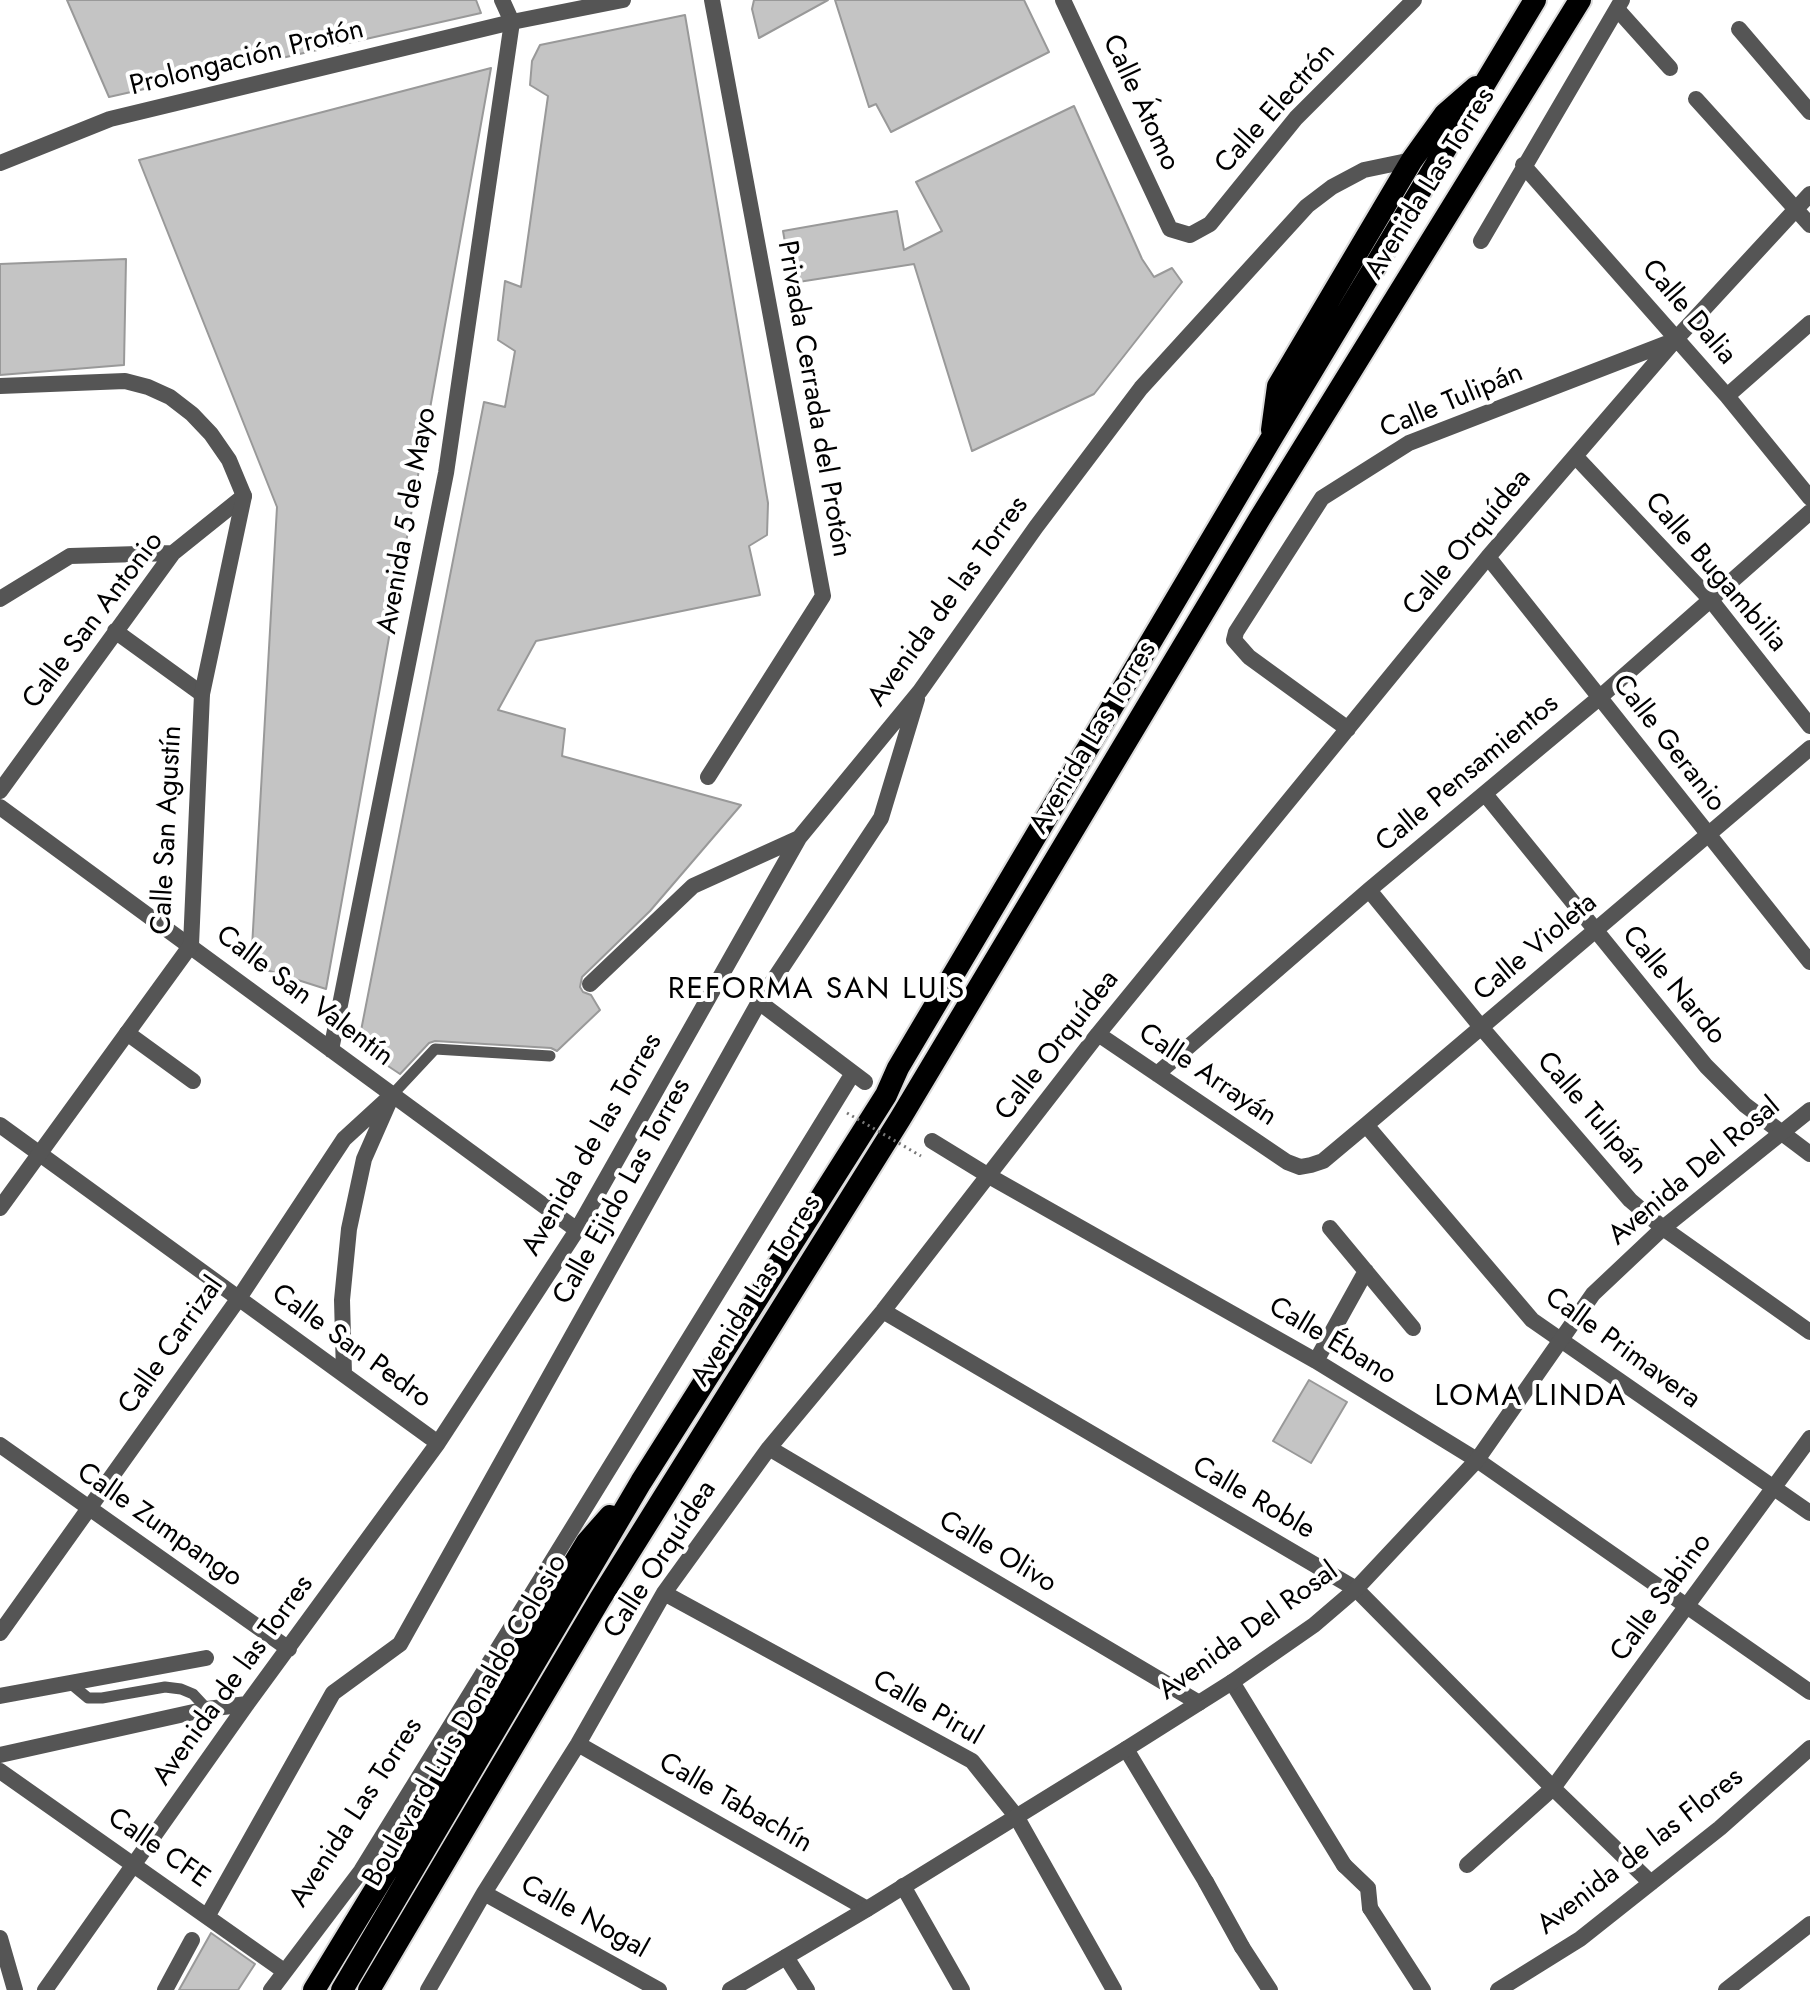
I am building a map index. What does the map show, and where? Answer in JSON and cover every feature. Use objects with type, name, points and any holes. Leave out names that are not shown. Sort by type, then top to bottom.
[{"type":"highway","name":"Avenida Las Torres","points":[[641,1482],[886,1095],[898,1068],[1535,0]]},
{"type":"highway","name":"Avenida Las Torres","points":[[658,1506],[900,1119],[1260,518],[1580,0]]},
{"type":"highway","points":[[1271,439],[1278,386],[1412,160],[1445,114],[1490,76]]},
{"type":"highway","points":[[314,1990],[587,1542],[641,1482]]},
{"type":"highway","name":"Boulevard Luis Donaldo Colosio","points":[[342,1990],[641,1482]]},
{"type":"highway","points":[[382,1990],[640,1557],[658,1506]]},
{"type":"highway","name":"Boulevard Luis Donaldo Colosio","points":[[369,1990],[658,1506]]},
{"type":"street","points":[[502,0],[512,22]]},
{"type":"street","name":"Prolongación Protón","points":[[0,163],[110,119],[512,22],[623,0]]},
{"type":"street","name":"Privada Cerrada del Protón","points":[[708,777],[823,596],[712,0]]},
{"type":"street","name":"Calle Átomo","points":[[1063,0],[1170,229]]},
{"type":"street","name":"Calle Electrón","points":[[1170,229],[1190,235],[1210,224],[1296,118],[1414,0]]},
{"type":"street","points":[[1481,241],[1620,5],[1670,68]]},
{"type":"street","name":"Avenida 5 de Mayo","points":[[331,1050],[446,473],[512,22]]},
{"type":"street","points":[[1739,29],[1810,112]]},
{"type":"street","points":[[1696,99],[1810,225]]},
{"type":"street","name":"Avenida de las Torres","points":[[45,1990],[247,1704],[438,1443],[577,1230],[799,838],[920,691],[1036,527],[1141,388],[1307,206],[1332,187],[1364,170],[1412,160]]},
{"type":"street","name":"Calle Dalia","points":[[1523,165],[1727,396],[1810,498]]},
{"type":"street","name":"Calle Orquídea","points":[[428,1990],[484,1893],[578,1744],[664,1593],[769,1448],[883,1311],[1098,1034],[1488,557],[1676,339],[1810,194]]},
{"type":"street","points":[[1727,396],[1810,323]]},
{"type":"street","name":"Calle Tulipán","points":[[1348,729],[1249,657],[1234,640],[1236,632],[1322,498],[1409,443],[1676,339]]},
{"type":"street","points":[[0,386],[125,381],[148,387],[170,397],[211,434],[229,460],[244,496]]},
{"type":"street","name":"Calle Bugambilia","points":[[1576,457],[1710,599],[1810,726]]},
{"type":"street","name":"Calle San Antonio","points":[[0,791],[173,553],[244,496]]},
{"type":"street","name":"Calle San Agustín","points":[[0,1208],[191,945],[202,694],[244,496]]},
{"type":"street","name":"Calle Pensamientos","points":[[1157,1074],[1369,890],[1599,698],[1810,512]]},
{"type":"street","points":[[0,599],[70,556],[173,553]]},
{"type":"street","name":"Calle Geranio","points":[[1488,557],[1810,962]]},
{"type":"street","points":[[115,631],[202,694]]},
{"type":"street","name":"Calle Ejido Las Torres","points":[[208,1915],[333,1693],[400,1644],[759,1002],[881,818],[920,691]]},
{"type":"street","name":"Calle Violeta","points":[[1287,1162],[1300,1167],[1323,1161],[1810,748]]},
{"type":"street","name":"Calle Nardo","points":[[1485,794],[1706,1066],[1745,1105],[1810,1154]]},
{"type":"street","name":"Calle San Valentín","points":[[0,807],[577,1230]]},
{"type":"street","points":[[590,984],[693,886],[799,838]]},
{"type":"street","name":"Calle Tulipán","points":[[1369,890],[1613,1182],[1663,1228],[1810,1332]]},
{"type":"street","name":"Avenida Las Torres","points":[[271,1990],[361,1871],[859,1077],[759,1002]]},
{"type":"street","points":[[127,1033],[193,1081]]},
{"type":"street","name":"Calle Arrayán","points":[[1098,1034],[1287,1162]]},
{"type":"street","points":[[344,1374],[342,1300],[349,1229],[364,1159],[392,1095]]},
{"type":"street","name":"Calle Carrizal","points":[[0,1633],[239,1298],[344,1139],[392,1095]]},
{"type":"street","name":"Avenida Del Rosal","points":[[730,1990],[1126,1749],[1232,1682],[1314,1625],[1356,1589],[1477,1460],[1593,1294],[1663,1228],[1810,1110]]},
{"type":"street","name":"Calle San Pedro","points":[[0,1125],[438,1443]]},
{"type":"street","name":"Calle Primavera","points":[[1366,1125],[1532,1320],[1810,1513]]},
{"type":"street","name":"Calle Ébano","points":[[932,1141],[1316,1361],[1477,1460],[1810,1692]]},
{"type":"street","points":[[1330,1228],[1413,1328]]},
{"type":"street","points":[[1316,1361],[1366,1271]]},
{"type":"street","name":"Calle Roble","points":[[883,1311],[1356,1589],[1651,1883]]},
{"type":"street","name":"Calle Sabino","points":[[1467,1865],[1553,1788],[1810,1438]]},
{"type":"street","name":"Calle Zumpango","points":[[0,1445],[289,1649]]},
{"type":"street","name":"Calle Olivo","points":[[769,1448],[1199,1703]]},
{"type":"street","name":"Calle Pirul","points":[[664,1593],[972,1761],[1016,1816],[1114,1990]]},
{"type":"street","points":[[0,1696],[206,1658]]},
{"type":"street","points":[[1232,1682],[1344,1865],[1368,1888],[1370,1908],[1423,1990]]},
{"type":"street","points":[[0,1755],[207,1709],[247,1704]]},
{"type":"street","name":"Calle Tabachín","points":[[578,1744],[867,1909]]},
{"type":"street","name":"Avenida de las Flores","points":[[1498,1990],[1580,1939],[1720,1828],[1810,1748]]},
{"type":"street","points":[[1126,1749],[1270,1990]]},
{"type":"street","name":"Calle CFE","points":[[0,1771],[284,1971]]},
{"type":"street","points":[[903,1886],[962,1990]]},
{"type":"street","name":"Calle Nogal","points":[[484,1893],[659,1990]]},
{"type":"street","points":[[1726,1990],[1810,1924]]},
{"type":"street","points":[[0,1938],[15,1990]]},
{"type":"street","points":[[165,1990],[192,1940]]},
{"type":"street","points":[[786,1957],[807,1990]]},
{"type":"lane","points":[[392,1095],[435,1049],[550,1056]]},
{"type":"lane","points":[[70,1683],[88,1698],[165,1687],[181,1689],[193,1694],[207,1709]]},
{"type":"path","points":[[847,1113],[921,1156]]},
{"type":"building","points":[[67,0],[476,0],[481,13],[109,97]]},
{"type":"building","points":[[754,0],[828,0],[759,38],[752,9]]},
{"type":"building","points":[[835,0],[1024,0],[1049,52],[891,132],[876,104],[869,107]]},
{"type":"building","points":[[685,15],[768,503],[767,535],[749,546],[760,595],[536,641],[498,710],[565,729],[562,756],[741,805],[650,911],[582,977],[580,987],[591,995],[600,1010],[557,1051],[551,1048],[435,1041],[429,1043],[400,1074],[358,1046],[484,402],[505,407],[515,351],[498,340],[505,281],[521,287],[548,96],[530,85],[532,61],[540,45]]},
{"type":"building","points":[[491,68],[326,989],[251,965],[277,507],[139,160]]},
{"type":"building","points":[[1074,106],[1142,259],[1154,277],[1172,268],[1182,282],[1094,394],[972,451],[914,264],[792,283],[783,231],[897,211],[904,250],[942,231],[916,182]]},
{"type":"building","points":[[126,259],[124,365],[0,375],[0,264]]},
{"type":"building","points":[[1309,1380],[1347,1402],[1311,1463],[1273,1441]]},
{"type":"building","points":[[211,1933],[255,1964],[238,1990],[179,1990]]},
{"type":"district","name":"REFORMA SAN LUIS","points":[[817,991]]},
{"type":"district","name":"LOMA LINDA","points":[[1531,1398]]}]
